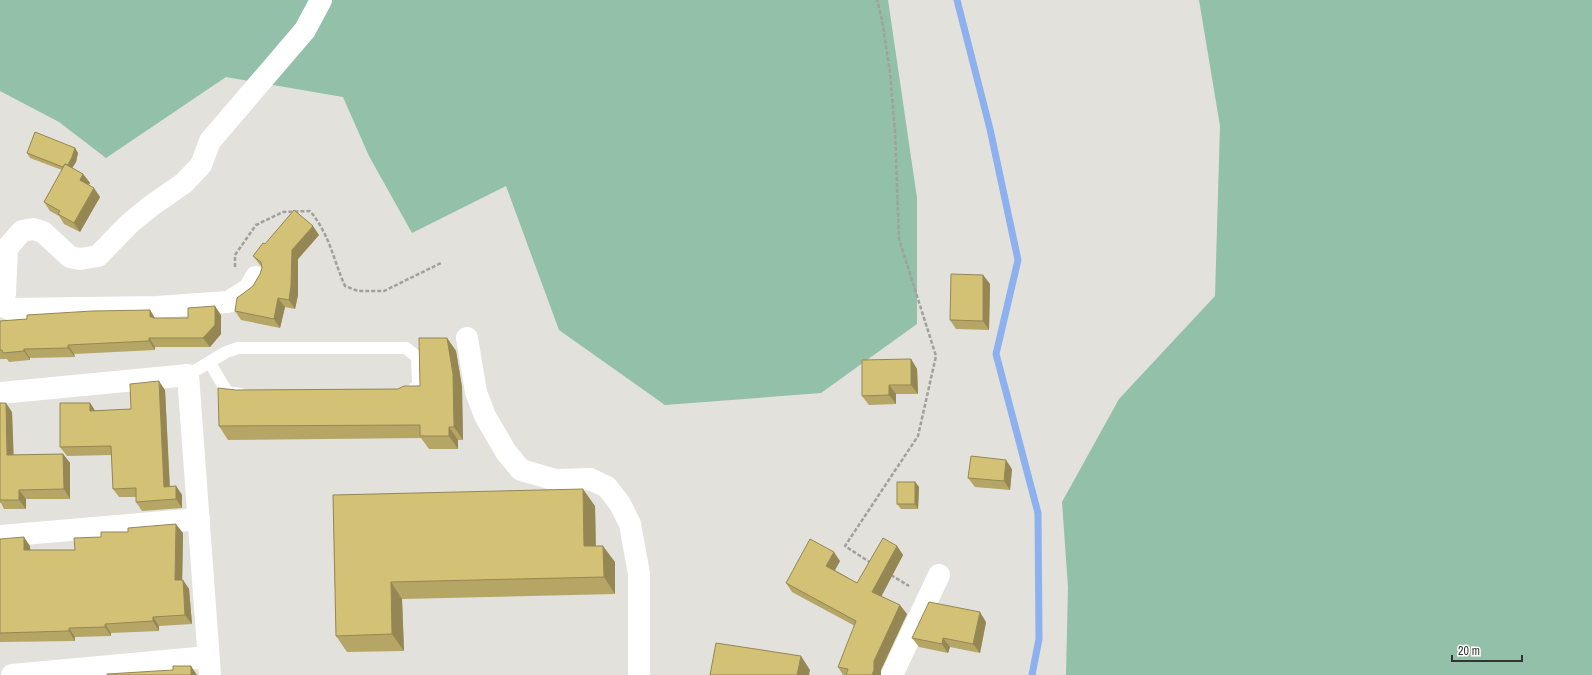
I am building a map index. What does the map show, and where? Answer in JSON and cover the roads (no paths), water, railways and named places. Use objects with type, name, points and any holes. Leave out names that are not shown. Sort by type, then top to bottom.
[{"type":"street","points":[[256,277],[249,289],[228,302],[157,307],[8,309],[0,304],[5,294],[7,248],[22,231],[33,229],[43,232],[70,257],[80,259],[98,256],[146,210],[184,183],[201,164],[210,141],[305,30],[321,0]]},
{"type":"street","points":[[467,338],[476,392],[485,416],[506,452],[522,470],[556,480],[590,479],[607,487],[620,504],[630,524],[639,574],[640,675]]},
{"type":"street","points":[[0,393],[188,375],[209,666],[12,675]]},
{"type":"street","points":[[0,536],[199,519]]},
{"type":"street","points":[[892,675],[939,575]]},
{"type":"lane","points":[[188,375],[226,352],[238,348],[406,348],[417,357],[418,385],[407,395],[391,395]]},
{"type":"lane","points":[[210,363],[227,392],[253,396]]},
{"type":"waterway","points":[[957,0],[990,129],[1018,260],[996,354],[1038,513],[1039,639],[1032,675]]}]
